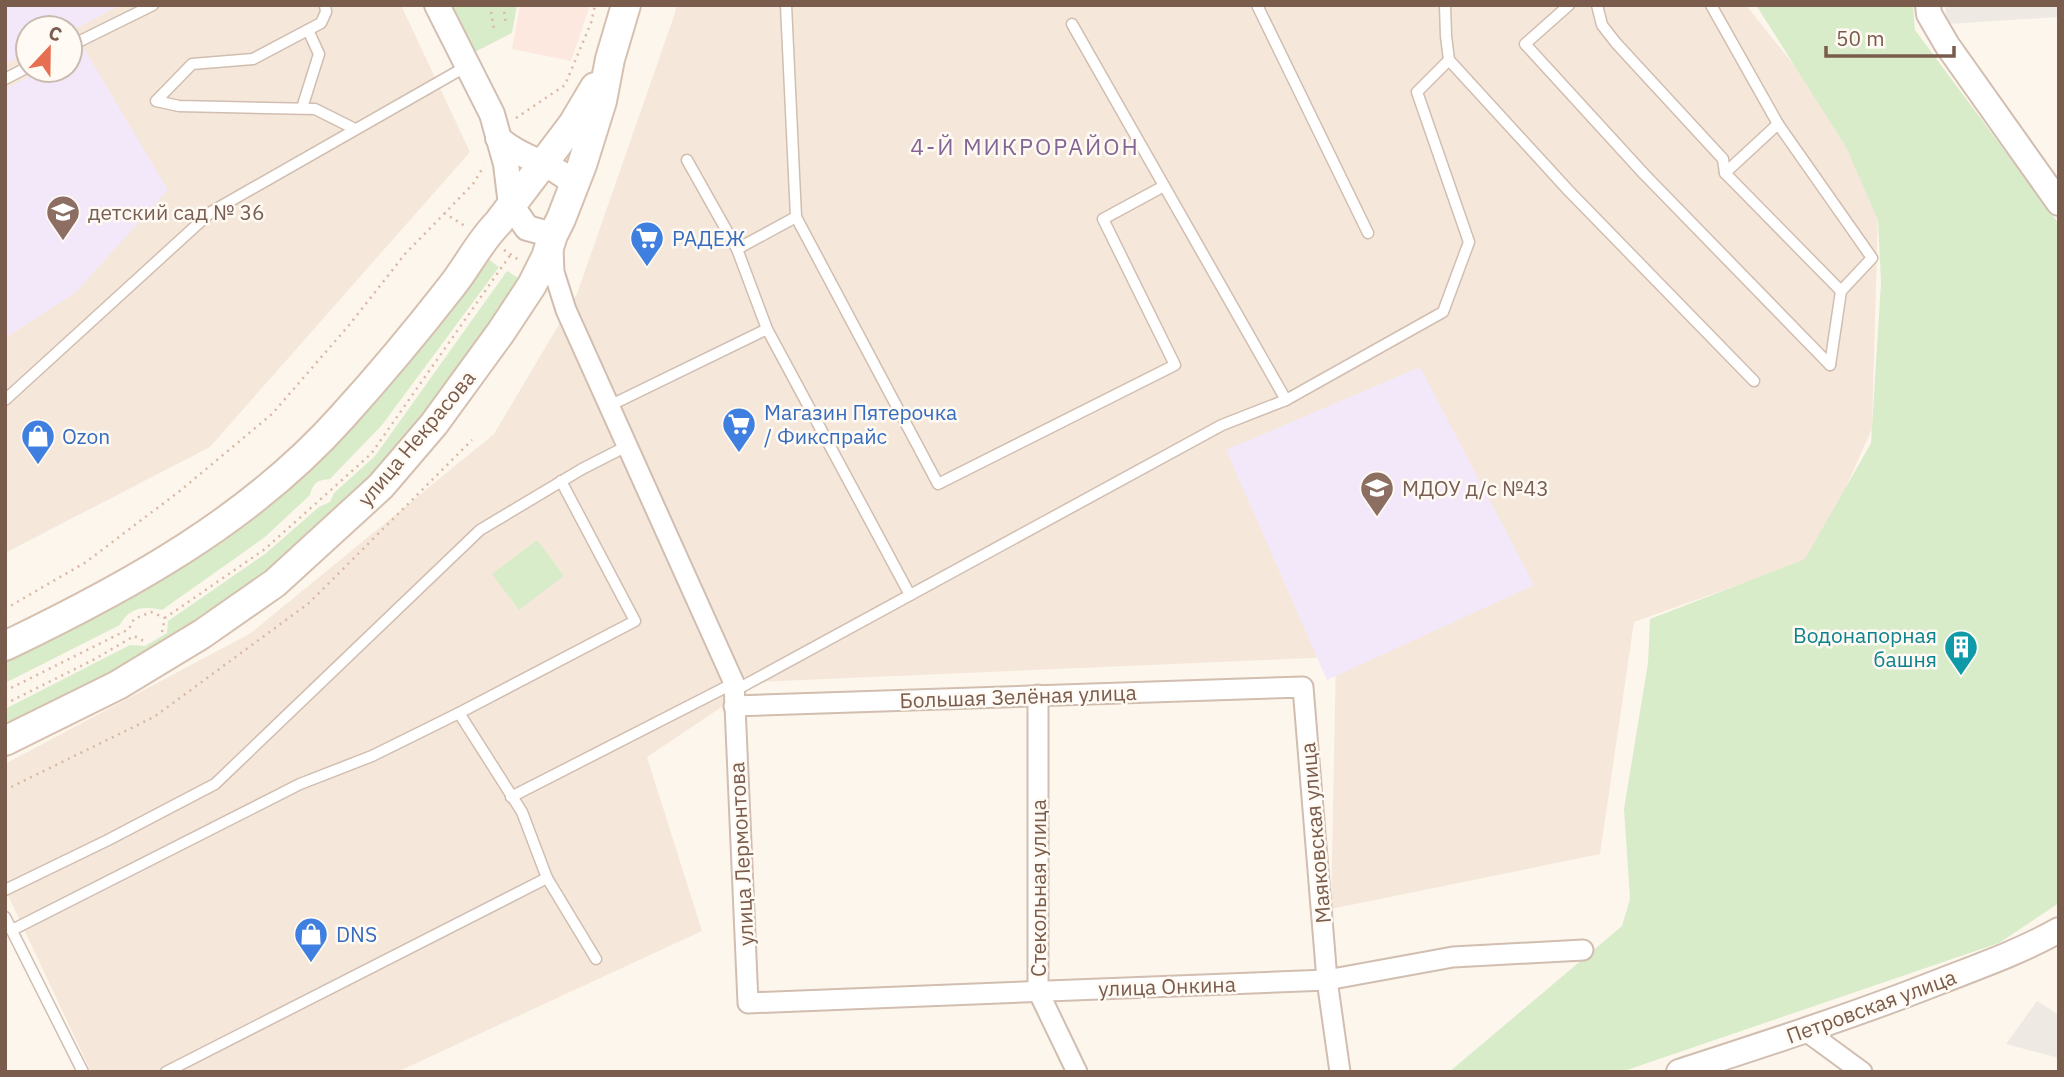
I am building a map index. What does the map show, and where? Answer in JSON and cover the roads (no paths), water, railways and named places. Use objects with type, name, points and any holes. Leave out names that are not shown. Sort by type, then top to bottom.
[{"type":"main road","name":"улица Некрасова","points":[[5,741],[118,685],[202,634],[275,583],[381,486],[434,424],[501,332],[546,257],[575,185],[602,102],[610,59],[626,5]]},
{"type":"main road","name":"улица Некрасова","points":[[5,646],[150,572],[210,532],[277,479],[339,420],[390,363],[454,284],[484,236],[573,124],[610,59]]},
{"type":"street","points":[[437,5],[492,114],[506,164],[511,205],[527,228],[553,234],[554,272],[566,310],[734,693]]},
{"type":"street","points":[[1928,5],[1929,14],[1947,46],[2059,203]]},
{"type":"street","points":[[498,138],[521,155],[564,174],[575,185]]},
{"type":"street","name":"Большая Зелёная улица","points":[[734,693],[1038,695],[1303,687]]},
{"type":"street","name":"Маяковская улица","points":[[1303,687],[1328,980],[1340,1072]]},
{"type":"street","name":"улица Лермонтова","points":[[734,693],[748,1003]]},
{"type":"street","name":"Стекольная улица","points":[[1038,695],[1038,991],[1077,1072]]},
{"type":"street","name":"Петровская улица","points":[[1679,1072],[1806,1031],[1987,963],[2059,930]]},
{"type":"street","name":"улица Онкина","points":[[748,1003],[1328,980],[1453,957],[1583,950]]},
{"type":"street","points":[[1806,1031],[1862,1072]]},
{"type":"lane","points":[[84,39],[153,5]]},
{"type":"lane","points":[[325,5],[326,12],[321,23],[253,59],[192,64],[156,100],[179,106],[315,109],[355,129]]},
{"type":"lane","points":[[786,5],[796,217],[938,484],[1175,365],[1103,219],[1164,186]]},
{"type":"lane","points":[[1257,5],[1368,233]]},
{"type":"lane","points":[[1446,5],[1449,60],[1568,190],[1754,381]]},
{"type":"lane","points":[[1569,5],[1525,44],[1644,174],[1830,365],[1841,291],[1872,258],[1778,124],[1711,5]]},
{"type":"lane","points":[[1597,5],[1602,24],[1616,43],[1723,159],[1725,173],[1841,291]]},
{"type":"lane","points":[[1072,24],[1286,400]]},
{"type":"lane","points":[[302,108],[319,54],[308,30]]},
{"type":"lane","points":[[511,797],[734,693],[1222,425],[1286,400],[1443,312],[1469,242],[1417,92],[1449,60]]},
{"type":"lane","points":[[5,400],[211,212],[467,65]]},
{"type":"lane","points":[[1725,173],[1778,124]]},
{"type":"lane","points":[[687,160],[737,249],[767,329],[910,596]]},
{"type":"lane","points":[[737,249],[796,217]]},
{"type":"lane","points":[[609,406],[767,329]]},
{"type":"lane","points":[[5,890],[215,784],[480,530],[561,481],[627,446]]},
{"type":"lane","points":[[12,930],[300,784],[372,756],[459,713],[635,621],[561,481]]},
{"type":"lane","points":[[459,713],[522,812],[547,878],[596,959]]},
{"type":"lane","points":[[166,1072],[547,878]]},
{"type":"lane","points":[[5,917],[83,1072]]},
{"type":"place","name":"детский сад № 36","points":[[63,242]]},
{"type":"place","name":"РАДЕЖ","points":[[647,268]]},
{"type":"place","name":"Магазин Пятерочка / Фикспрайс","points":[[739,454]]},
{"type":"place","name":"Ozon","points":[[38,466]]},
{"type":"place","name":"МДОУ д/с №43","points":[[1377,518]]},
{"type":"place","name":"Водонапорная башня","points":[[1961,677]]},
{"type":"place","name":"DNS","points":[[311,964]]},
{"type":"district","name":"4-Й МИКРОРАЙОН","points":[[1025,146]]}]
